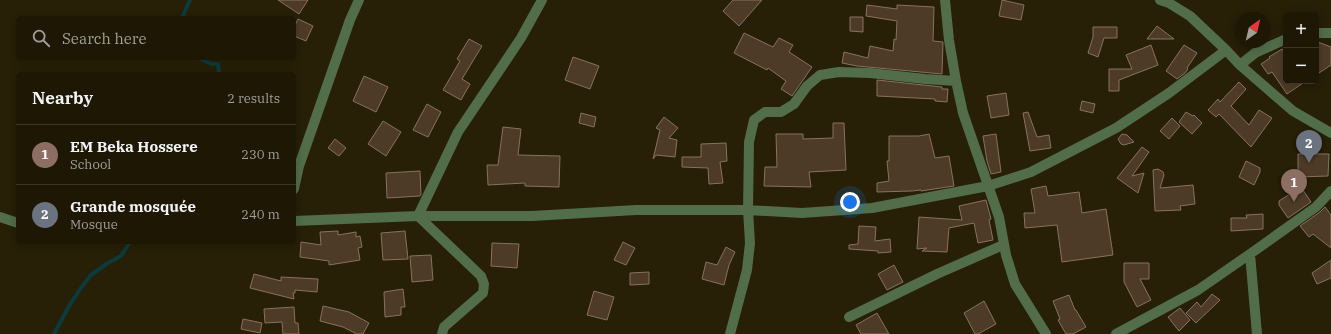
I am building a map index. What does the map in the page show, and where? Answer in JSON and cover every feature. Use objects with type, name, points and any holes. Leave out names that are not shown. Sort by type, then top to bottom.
[{"type":"street","points":[[296,180],[299,166],[350,20],[359,0]]},
{"type":"street","points":[[418,216],[458,132],[521,38],[542,0]]},
{"type":"street","points":[[945,0],[949,40],[963,113],[999,217],[1003,245],[1015,284],[1046,334]]},
{"type":"street","points":[[1160,0],[1169,3],[1190,16],[1240,65],[1293,111],[1331,134]]},
{"type":"street","points":[[1319,33],[1331,33]]},
{"type":"street","points":[[1240,65],[1255,53],[1283,40]]},
{"type":"street","points":[[296,221],[418,216],[532,216],[636,210],[748,210],[802,213],[872,208],[988,186],[1031,172],[1116,128],[1169,93],[1226,50]]},
{"type":"street","points":[[730,334],[747,270],[750,243],[748,210],[750,142],[754,120],[765,112],[781,112],[794,104],[807,86],[820,75],[839,72],[870,73],[926,79],[956,80]]},
{"type":"street","points":[[1116,334],[1198,290],[1316,207],[1331,191]]},
{"type":"street","points":[[0,216],[16,223]]},
{"type":"street","points":[[418,216],[481,276],[484,284],[483,293],[444,327],[442,334]]},
{"type":"street","points":[[848,317],[937,274],[1003,245]]},
{"type":"street","points":[[1250,254],[1257,334]]},
{"type":"building","points":[[278,0],[308,0],[299,14]]},
{"type":"building","points":[[733,0],[762,0],[739,26],[723,11]]},
{"type":"building","points":[[1002,0],[1024,5],[1021,20],[999,16]]},
{"type":"building","points":[[867,5],[897,9],[897,5],[934,7],[933,41],[943,42],[942,74],[857,66],[842,63],[844,52],[868,58],[870,46],[893,51],[894,39],[896,40],[897,21],[866,16]]},
{"type":"building","points":[[850,17],[863,17],[863,32],[850,31]]},
{"type":"building","points":[[298,19],[313,26],[306,41],[296,37],[296,23]]},
{"type":"building","points":[[1157,26],[1174,39],[1147,39]]},
{"type":"building","points":[[1093,27],[1117,27],[1117,38],[1104,38],[1098,57],[1088,53],[1093,37]]},
{"type":"building","points":[[744,33],[773,47],[779,38],[793,45],[789,52],[812,67],[792,96],[781,89],[786,81],[768,68],[767,70],[734,53]]},
{"type":"building","points":[[469,39],[482,46],[462,79],[470,84],[461,100],[443,90],[460,61],[457,59]]},
{"type":"building","points":[[1319,42],[1331,47],[1331,65],[1319,73]]},
{"type":"building","points":[[1151,45],[1158,65],[1119,80],[1119,91],[1109,91],[1109,69],[1132,69],[1126,55]]},
{"type":"building","points":[[1184,45],[1197,53],[1185,73],[1177,79],[1166,71]]},
{"type":"building","points":[[1282,49],[1283,84],[1302,84],[1287,94],[1272,72],[1268,74],[1261,64],[1270,58],[1269,57]]},
{"type":"building","points":[[573,57],[599,66],[590,89],[565,80]]},
{"type":"building","points":[[364,76],[388,87],[376,112],[353,101]]},
{"type":"building","points":[[877,80],[942,87],[942,89],[948,89],[947,102],[935,101],[935,99],[877,96]]},
{"type":"building","points":[[1239,82],[1246,89],[1231,106],[1249,125],[1259,110],[1272,118],[1251,147],[1219,114],[1216,117],[1208,110],[1218,99],[1220,102]]},
{"type":"building","points":[[1006,93],[1009,115],[991,118],[987,96]]},
{"type":"building","points":[[1082,101],[1095,104],[1093,113],[1080,110]]},
{"type":"building","points":[[427,104],[441,112],[428,137],[413,130]]},
{"type":"building","points":[[1028,112],[1037,137],[1049,135],[1051,148],[1030,151],[1023,113]]},
{"type":"building","points":[[1186,112],[1193,116],[1194,115],[1202,123],[1192,134],[1179,122]]},
{"type":"building","points":[[581,113],[596,117],[594,127],[579,123]]},
{"type":"building","points":[[664,117],[678,128],[669,138],[677,140],[675,157],[656,155],[653,159],[660,130],[656,128]]},
{"type":"building","points":[[1172,118],[1180,126],[1169,139],[1160,131]]},
{"type":"building","points":[[383,121],[401,132],[386,156],[368,144]]},
{"type":"building","points":[[833,123],[844,123],[846,170],[809,172],[811,187],[764,186],[765,167],[777,167],[776,134],[803,134],[803,139],[833,138]]},
{"type":"building","points":[[503,127],[521,129],[518,155],[560,156],[559,187],[525,186],[525,183],[488,185],[487,165],[498,165]]},
{"type":"building","points":[[929,134],[935,158],[949,156],[954,186],[921,191],[877,192],[877,183],[889,181],[887,161],[889,161],[889,136],[919,136]]},
{"type":"building","points":[[996,134],[1001,172],[991,174],[987,161],[983,136]]},
{"type":"building","points":[[1122,134],[1127,135],[1134,142],[1124,145],[1121,144],[1118,139]]},
{"type":"building","points":[[335,139],[346,148],[339,156],[328,148]]},
{"type":"building","points":[[726,143],[727,161],[720,162],[723,183],[709,184],[708,168],[682,167],[682,157],[701,157],[701,144]]},
{"type":"building","points":[[1142,147],[1149,152],[1132,176],[1144,173],[1138,193],[1117,178]]},
{"type":"building","points":[[1298,154],[1329,154],[1328,176],[1298,177]]},
{"type":"building","points":[[1246,161],[1260,168],[1260,172],[1254,185],[1239,177]]},
{"type":"building","points":[[1158,169],[1163,172],[1164,175],[1160,188],[1193,185],[1195,204],[1180,206],[1181,210],[1155,211],[1153,170]]},
{"type":"building","points":[[420,171],[420,196],[387,198],[386,173]]},
{"type":"building","points":[[1046,186],[1048,196],[1079,192],[1082,213],[1106,209],[1113,255],[1062,262],[1057,225],[1025,228],[1024,213],[1035,213],[1031,189]]},
{"type":"building","points":[[1301,187],[1311,202],[1288,218],[1279,205],[1279,201]]},
{"type":"building","points":[[986,200],[991,219],[989,220],[993,240],[978,243],[974,223],[949,228],[947,252],[922,251],[927,248],[917,249],[919,217],[962,220],[959,206]]},
{"type":"building","points":[[1325,207],[1331,215],[1331,248],[1313,234],[1309,237],[1300,226]]},
{"type":"building","points":[[1263,214],[1263,229],[1231,231],[1231,218],[1247,218],[1246,215]]},
{"type":"building","points":[[859,226],[876,227],[875,241],[890,239],[891,252],[878,253],[878,251],[849,249],[849,245],[858,244]]},
{"type":"building","points":[[338,231],[338,235],[356,232],[356,237],[360,236],[362,247],[358,248],[360,260],[329,265],[329,261],[300,257],[301,242],[321,245],[320,232]]},
{"type":"building","points":[[405,231],[408,259],[383,260],[381,233]]},
{"type":"building","points":[[623,242],[635,248],[626,265],[614,260]]},
{"type":"building","points":[[492,243],[519,244],[517,268],[491,266]]},
{"type":"building","points":[[726,247],[735,252],[729,265],[724,285],[702,279],[706,262],[717,265]]},
{"type":"building","points":[[431,255],[433,280],[412,282],[410,256]]},
{"type":"building","points":[[1331,260],[1331,278],[1317,284],[1312,273]]},
{"type":"building","points":[[1124,263],[1149,263],[1149,279],[1140,279],[1151,300],[1137,307],[1124,282]]},
{"type":"building","points":[[894,265],[903,282],[887,290],[878,274]]},
{"type":"building","points":[[649,272],[649,284],[630,285],[630,273]]},
{"type":"building","points":[[254,274],[281,281],[281,277],[318,279],[317,292],[295,290],[295,293],[293,293],[294,299],[250,288]]},
{"type":"building","points":[[403,289],[405,307],[401,307],[401,315],[385,317],[384,292]]},
{"type":"building","points":[[594,291],[614,297],[607,320],[587,315]]},
{"type":"building","points":[[1212,294],[1220,300],[1196,323],[1186,313],[1197,302],[1201,307]]},
{"type":"building","points":[[1069,295],[1075,310],[1086,327],[1073,334],[1066,334],[1058,320],[1060,319],[1053,301]]},
{"type":"building","points":[[984,301],[996,324],[978,334],[975,334],[964,313]]},
{"type":"building","points":[[323,306],[349,312],[369,323],[363,334],[357,334],[343,327],[320,321]]},
{"type":"building","points":[[294,307],[295,323],[298,323],[299,334],[283,334],[282,322],[265,323],[264,309]]},
{"type":"building","points":[[1180,308],[1190,320],[1179,331],[1168,317]]},
{"type":"building","points":[[877,313],[889,334],[861,334],[856,325]]},
{"type":"building","points":[[243,319],[262,323],[260,333],[241,329]]},
{"type":"waterway","points":[[183,16],[190,0]]},
{"type":"waterway","points":[[203,60],[212,64],[218,64],[219,72]]},
{"type":"waterway","points":[[54,334],[69,306],[91,275],[121,256],[129,244]]},
{"type":"place","name":"Grande mosquée","points":[[1309,163]]},
{"type":"place","name":"EM Beka Hossere","points":[[1294,202]]}]
